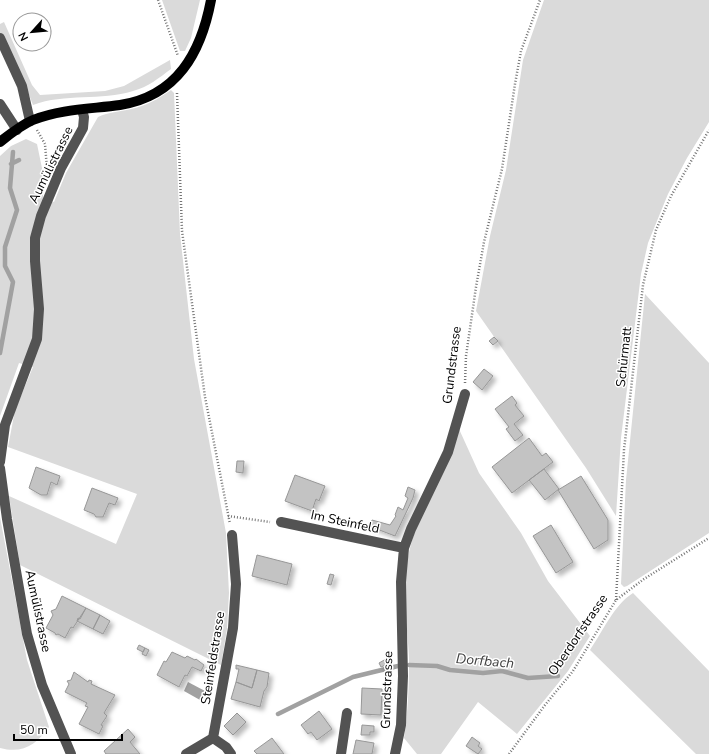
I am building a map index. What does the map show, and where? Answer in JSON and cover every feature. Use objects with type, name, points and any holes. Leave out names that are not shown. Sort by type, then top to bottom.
[{"type":"main road","points":[[0,142],[17,130],[33,125],[58,113],[141,100],[159,91],[171,82],[185,67],[194,53],[202,34],[211,0]]},
{"type":"street","points":[[0,38],[22,86],[33,125]]},
{"type":"street","points":[[0,104],[17,130]]},
{"type":"street","name":"Aumülistrasse","points":[[0,462],[5,425],[37,339],[39,309],[35,261],[35,238],[41,216],[61,168],[83,128],[84,117],[82,110]]},
{"type":"street","name":"Grundstrasse","points":[[396,754],[400,725],[403,676],[401,582],[404,548],[411,529],[448,452],[465,394]]},
{"type":"street","name":"Aumülistrasse","points":[[0,468],[7,519],[27,634],[42,685],[71,754]]},
{"type":"street","name":"Im Steinfeld","points":[[281,522],[404,548]]},
{"type":"street","name":"Steinfeldstrasse","points":[[212,738],[233,628],[236,584],[232,535]]},
{"type":"street","points":[[341,754],[347,714]]},
{"type":"street","points":[[186,754],[212,738],[226,747],[231,754]]},
{"type":"path","points":[[158,0],[175,50],[185,67]]},
{"type":"path","name":"Grundstrasse","points":[[465,394],[466,356],[480,265],[502,169],[521,51],[540,0]]},
{"type":"path","points":[[171,82],[176,90],[178,104],[182,231],[205,397],[232,535]]},
{"type":"path","points":[[33,125],[45,144],[47,172],[52,189]]},
{"type":"path","name":"Schürmatt","points":[[616,600],[624,450],[643,284],[656,230],[670,196],[709,130]]},
{"type":"path","points":[[228,516],[281,522]]},
{"type":"path","name":"Oberdorfstrasse","points":[[509,754],[545,705],[573,671],[616,600],[644,579],[709,538]]},
{"type":"shaded area","points":[[162,0],[200,0],[191,38],[185,51],[180,51]]},
{"type":"shaded area","points":[[544,0],[709,0],[709,122],[687,158],[668,194],[648,243],[641,274],[621,438],[616,516],[586,468],[476,311],[490,236],[506,170],[523,60]]},
{"type":"shaded area","points":[[4,22],[12,40],[12,52],[17,52],[32,85],[40,95],[105,91],[124,86],[170,60],[171,69],[148,85],[133,91],[108,96],[58,99],[33,105],[0,33],[0,24]]},
{"type":"shaded area","points":[[171,90],[174,93],[180,234],[194,359],[226,533],[229,593],[227,629],[221,665],[20,565],[9,496],[116,544],[137,494],[8,447],[15,410],[33,367],[19,363],[0,416],[0,156],[11,146],[26,139],[37,144],[43,173],[43,199],[54,202],[66,173],[98,117],[142,106]]},
{"type":"shaded area","points":[[645,294],[709,363],[709,533],[624,587],[621,584],[626,480]]},
{"type":"shaded area","points":[[459,429],[479,473],[521,533],[548,581],[590,636],[568,671],[517,734],[478,702],[441,754],[417,754],[404,738],[409,669],[405,602],[406,568],[421,515]]},
{"type":"shaded area","points":[[0,517],[27,660],[49,727],[34,743],[22,749],[16,750],[0,748]]},
{"type":"shaded area","points":[[633,593],[709,671],[709,754],[696,754],[590,650],[614,611]]},
{"type":"shaded area","points":[[188,682],[205,691],[200,700],[184,691]]},
{"type":"building","points":[[494,337],[498,341],[493,345],[489,341]]},
{"type":"building","points":[[484,369],[493,376],[482,390],[473,382]]},
{"type":"building","points":[[512,396],[517,403],[515,405],[524,416],[514,424],[523,435],[515,441],[506,429],[509,427],[495,409]]},
{"type":"building","points":[[529,438],[542,456],[546,453],[553,462],[512,493],[492,467]]},
{"type":"building","points":[[237,461],[244,461],[243,473],[236,472]]},
{"type":"building","points":[[36,467],[60,476],[57,485],[51,482],[47,495],[41,495],[29,488]]},
{"type":"building","points":[[544,469],[559,489],[545,500],[529,480]]},
{"type":"building","points":[[295,475],[325,486],[319,501],[316,499],[312,511],[285,501]]},
{"type":"building","points":[[581,476],[608,520],[608,540],[594,549],[558,490]]},
{"type":"building","points":[[408,487],[415,490],[413,498],[395,536],[369,526],[372,520],[390,525],[396,516],[398,507],[403,510],[408,498],[405,496]]},
{"type":"building","points":[[92,488],[118,498],[115,505],[109,503],[103,517],[96,517],[94,514],[84,510]]},
{"type":"building","points":[[551,525],[573,562],[556,573],[533,536]]},
{"type":"building","points":[[257,555],[292,564],[287,585],[252,576]]},
{"type":"building","points":[[330,574],[334,575],[331,585],[327,584]]},
{"type":"building","points":[[62,596],[86,608],[73,628],[71,627],[65,638],[58,634],[56,635],[46,628],[53,615],[51,611],[56,609]]},
{"type":"building","points":[[86,608],[100,615],[93,629],[77,621],[78,618],[80,619]]},
{"type":"building","points":[[100,615],[110,621],[103,634],[93,629]]},
{"type":"building","points":[[139,645],[145,648],[143,652],[137,649]]},
{"type":"building","points":[[145,648],[149,650],[146,656],[142,654]]},
{"type":"building","points":[[172,652],[185,658],[187,656],[195,660],[196,659],[204,665],[201,671],[192,667],[187,676],[185,675],[179,687],[157,675],[164,661],[166,662]]},
{"type":"building","points":[[386,659],[388,664],[381,667],[379,663]]},
{"type":"building","points":[[236,665],[257,670],[252,688],[236,682],[239,669],[236,669]]},
{"type":"building","points":[[257,670],[269,673],[267,687],[264,691],[260,707],[231,699],[236,682],[252,688]]},
{"type":"building","points":[[74,672],[88,682],[89,680],[92,681],[91,684],[115,695],[104,713],[107,716],[101,725],[103,726],[99,734],[79,724],[88,707],[85,706],[87,703],[65,692],[69,684],[67,681],[71,680]]},
{"type":"building","points":[[362,688],[382,689],[381,715],[361,714]]},
{"type":"building","points":[[319,711],[332,729],[317,740],[311,732],[308,734],[301,725]]},
{"type":"building","points":[[237,713],[246,722],[233,735],[224,726]]},
{"type":"building","points":[[362,725],[374,726],[374,732],[370,732],[370,735],[361,735]]},
{"type":"building","points":[[128,729],[135,737],[130,742],[140,754],[106,754],[104,751]]},
{"type":"building","points":[[472,737],[480,743],[478,746],[482,749],[478,754],[466,746]]},
{"type":"building","points":[[272,738],[284,754],[257,754],[254,751]]},
{"type":"building","points":[[356,740],[374,743],[372,754],[353,754]]},
{"type":"waterway","points":[[0,353],[13,282],[5,266],[5,247],[17,210],[10,188],[13,152]]},
{"type":"waterway","points":[[11,164],[19,160]]},
{"type":"waterway","name":"Dorfbach","points":[[409,665],[437,666],[450,670],[483,673],[502,671],[528,678],[558,676]]},
{"type":"waterway","name":"Dorfbach","points":[[278,714],[353,677],[398,666]]}]
